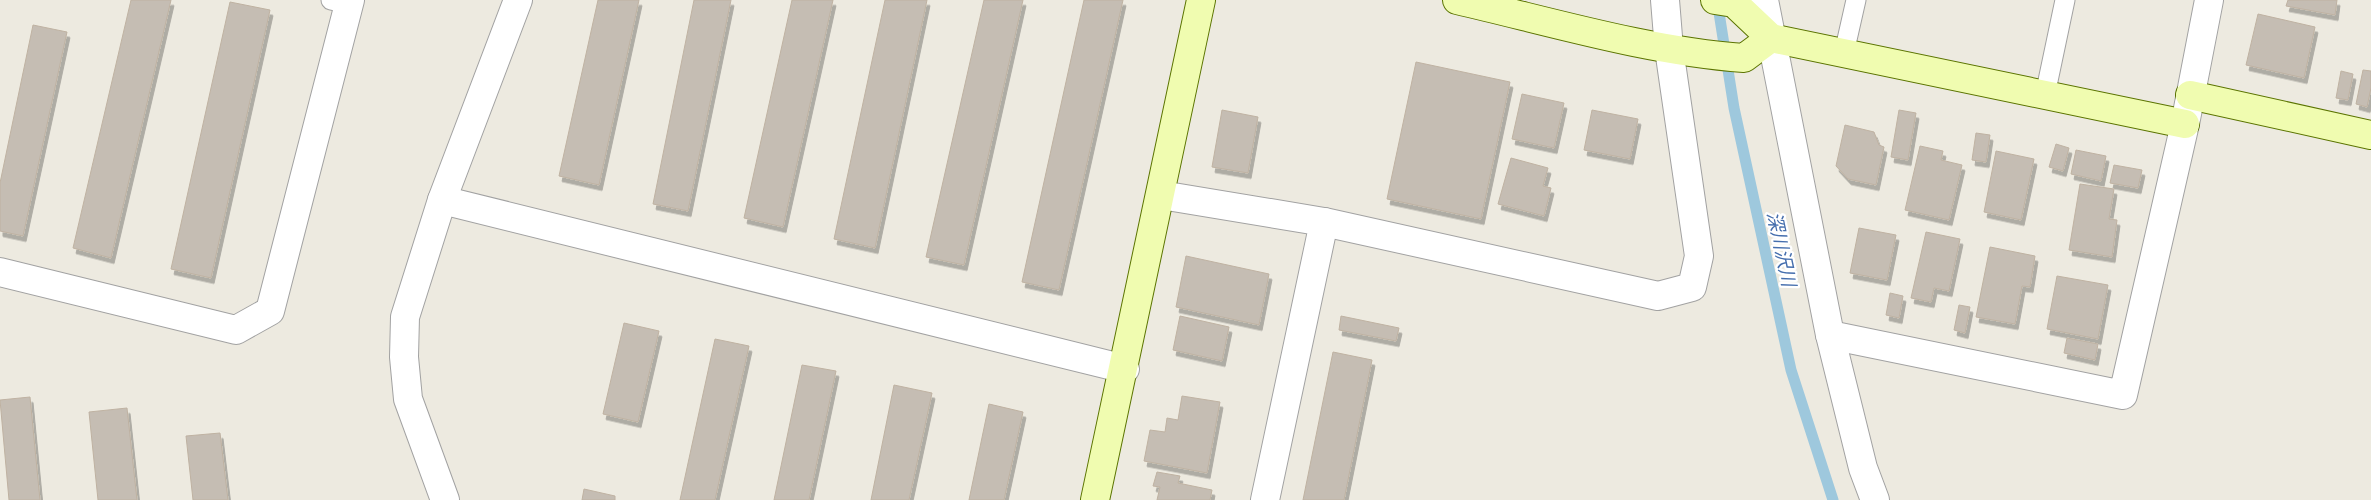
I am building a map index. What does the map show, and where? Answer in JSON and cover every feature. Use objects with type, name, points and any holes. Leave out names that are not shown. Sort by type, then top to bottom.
[{"type":"street","points":[[445,500],[408,399],[404,357],[405,317],[442,200],[518,0]]},
{"type":"street","points":[[1095,500],[1201,0]]},
{"type":"street","points":[[1460,0],[1669,50],[1706,56],[1744,58],[1771,38]]},
{"type":"street","points":[[1161,195],[1324,222],[1658,296],[1692,288],[1699,256],[1669,50],[1665,0]]},
{"type":"street","points":[[1764,0],[1830,335],[1863,468],[1875,500]]},
{"type":"street","points":[[1830,335],[2123,395],[2185,124],[2210,0]]},
{"type":"street","points":[[0,272],[236,330],[270,311],[343,1]]},
{"type":"street","points":[[1725,2],[1771,38],[2185,124]]},
{"type":"street","points":[[2190,95],[2371,135]]},
{"type":"street","points":[[442,200],[1124,368]]},
{"type":"street","points":[[1265,500],[1324,222]]},
{"type":"lane","points":[[1844,54],[1856,0]]},
{"type":"lane","points":[[2045,95],[2065,0]]},
{"type":"building","points":[[131,0],[171,0],[111,258],[73,248]]},
{"type":"building","points":[[598,0],[639,0],[599,185],[559,176]]},
{"type":"building","points":[[694,0],[731,0],[688,211],[653,204]]},
{"type":"building","points":[[792,0],[833,0],[783,227],[744,218]]},
{"type":"building","points":[[885,0],[927,0],[875,248],[834,239]]},
{"type":"building","points":[[984,0],[1023,0],[964,265],[926,257]]},
{"type":"building","points":[[1084,0],[1123,0],[1059,290],[1022,282]]},
{"type":"building","points":[[2288,0],[2337,0],[2335,15],[2286,6]]},
{"type":"building","points":[[230,2],[270,10],[211,278],[171,269]]},
{"type":"building","points":[[2258,14],[2315,27],[2304,78],[2246,65]]},
{"type":"building","points":[[33,25],[67,32],[23,236],[0,231],[0,183]]},
{"type":"building","points":[[1416,62],[1510,82],[1481,219],[1387,199]]},
{"type":"building","points":[[2363,70],[2371,71],[2371,88],[2367,107],[2356,104]]},
{"type":"building","points":[[2341,71],[2353,74],[2348,100],[2336,98]]},
{"type":"building","points":[[1522,94],[1564,103],[1554,148],[1512,139]]},
{"type":"building","points":[[1222,110],[1258,117],[1248,173],[1212,167]]},
{"type":"building","points":[[1592,110],[1638,119],[1630,159],[1584,150]]},
{"type":"building","points":[[1899,110],[1916,113],[1908,160],[1891,157]]},
{"type":"building","points":[[1845,125],[1874,132],[1879,145],[1884,147],[1876,185],[1848,179],[1836,166]]},
{"type":"building","points":[[1976,133],[1990,135],[1986,162],[1972,160]]},
{"type":"building","points":[[2056,144],[2069,148],[2063,171],[2049,167]]},
{"type":"building","points":[[1920,146],[1943,151],[1941,160],[1962,165],[1949,220],[1905,210]]},
{"type":"building","points":[[2076,150],[2106,156],[2101,181],[2071,174]]},
{"type":"building","points":[[1996,151],[2034,159],[2021,220],[1984,212]]},
{"type":"building","points":[[1511,158],[1548,168],[1543,186],[1551,188],[1544,216],[1498,204]]},
{"type":"building","points":[[2114,165],[2142,170],[2138,188],[2110,183]]},
{"type":"building","points":[[2080,184],[2114,189],[2109,219],[2117,220],[2112,257],[2069,250]]},
{"type":"building","points":[[1859,228],[1896,235],[1887,280],[1850,273]]},
{"type":"building","points":[[1926,232],[1960,239],[1949,291],[1934,288],[1931,302],[1911,298]]},
{"type":"building","points":[[1990,247],[2035,256],[2030,287],[2022,286],[2015,324],[1976,317]]},
{"type":"building","points":[[1186,256],[1269,274],[1259,325],[1176,307]]},
{"type":"building","points":[[2057,276],[2108,285],[2098,339],[2047,329]]},
{"type":"building","points":[[1890,293],[1903,296],[1899,318],[1886,315]]},
{"type":"building","points":[[1959,305],[1970,307],[1965,333],[1954,330]]},
{"type":"building","points":[[1180,316],[1229,327],[1222,361],[1173,350]]},
{"type":"building","points":[[1341,316],[1399,328],[1396,341],[1339,330]]},
{"type":"building","points":[[624,323],[659,331],[638,422],[603,414]]},
{"type":"building","points":[[2067,338],[2098,344],[2095,360],[2064,353]]},
{"type":"building","points":[[715,339],[749,346],[715,500],[680,500]]},
{"type":"building","points":[[1333,352],[1372,360],[1344,500],[1303,500]]},
{"type":"building","points":[[802,365],[836,371],[809,500],[774,500]]},
{"type":"building","points":[[894,385],[932,393],[909,500],[871,500]]},
{"type":"building","points":[[1182,396],[1220,402],[1207,473],[1144,461],[1150,430],[1165,432],[1167,418],[1178,420]]},
{"type":"building","points":[[30,397],[40,500],[9,500],[0,400]]},
{"type":"building","points":[[989,404],[1023,412],[1004,500],[969,500]]},
{"type":"building","points":[[127,408],[137,500],[98,500],[89,412]]},
{"type":"building","points":[[220,433],[228,500],[193,500],[186,436]]},
{"type":"building","points":[[1157,472],[1180,476],[1178,483],[1212,490],[1210,500],[1157,500],[1160,487],[1153,486]]},
{"type":"building","points":[[584,489],[615,496],[615,500],[582,500]]},
{"type":"waterway","name":"深川沢川","points":[[1717,0],[1734,108],[1791,370],[1833,500]]}]
